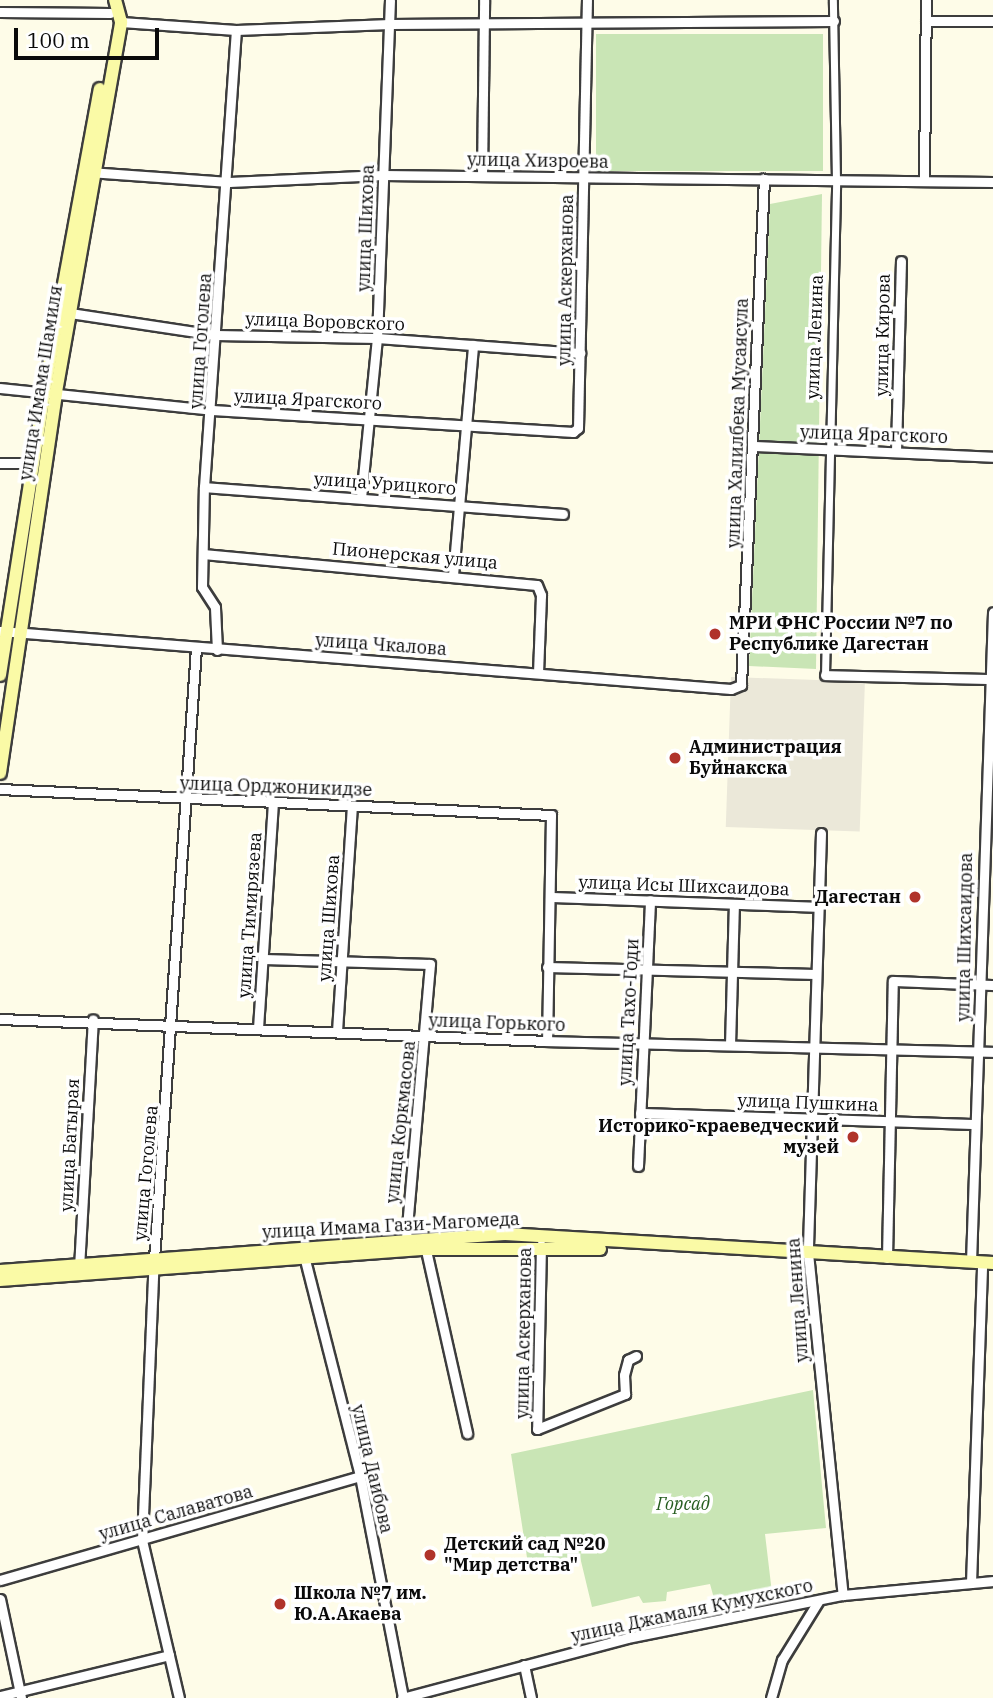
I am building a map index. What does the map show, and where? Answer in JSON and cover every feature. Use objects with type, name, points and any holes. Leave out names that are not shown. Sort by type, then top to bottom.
[{"type":"main road","name":"улица Имама Шамиля","points":[[0,773],[8,633],[33,463],[70,313],[89,172],[121,22],[115,0]]},
{"type":"main road","name":"улица Имама Шамиля","points":[[0,675],[113,24],[108,6]]},
{"type":"main road","name":"улица Имама Гази-Магомеда","points":[[303,1254],[406,1241],[424,1245]]},
{"type":"main road","points":[[0,1270],[79,1269],[424,1245],[541,1241],[984,1266]]},
{"type":"main road","points":[[808,1257],[887,1258],[984,1266]]},
{"type":"main road","points":[[0,1280],[79,1269]]},
{"type":"street","name":"улица Шихова","points":[[361,498],[377,338],[390,0]]},
{"type":"street","points":[[482,176],[484,0]]},
{"type":"street","name":"улица Аскерханова","points":[[573,432],[578,428],[587,0]]},
{"type":"street","name":"улица Ленина","points":[[825,675],[836,180],[833,0]]},
{"type":"street","points":[[924,181],[926,0]]},
{"type":"street","points":[[0,12],[108,6]]},
{"type":"street","points":[[121,22],[236,30],[390,24],[834,21]]},
{"type":"street","points":[[926,21],[993,21]]},
{"type":"street","name":"улица Гоголева","points":[[217,650],[215,607],[202,587],[204,487],[229,182],[236,30]]},
{"type":"street","name":"улица Хизроева","points":[[89,172],[229,182],[383,175],[993,182]]},
{"type":"street","name":"улица Халилбека Мусаясула","points":[[744,667],[764,179]]},
{"type":"street","name":"улица Кирова","points":[[896,451],[901,261]]},
{"type":"street","name":"улица Воровского","points":[[70,313],[216,335],[377,338],[580,353]]},
{"type":"street","points":[[453,575],[473,345]]},
{"type":"street","name":"улица Ярагского","points":[[0,388],[212,410],[573,432]]},
{"type":"street","name":"улица Ярагского","points":[[754,446],[993,457]]},
{"type":"street","points":[[0,463],[33,463]]},
{"type":"street","name":"улица Урицкого","points":[[204,487],[563,514]]},
{"type":"street","name":"Пионерская улица","points":[[203,554],[453,575],[537,585],[541,595],[538,673]]},
{"type":"street","name":"улица Шихсаидова","points":[[971,1583],[984,1266],[975,1124],[981,915],[988,840],[993,612]]},
{"type":"street","name":"улица Чкалова","points":[[8,633],[731,689],[741,685],[744,667]]},
{"type":"street","name":"улица Гоголева","points":[[178,1698],[142,1540],[154,1264],[174,1023],[184,799],[196,648]]},
{"type":"street","points":[[825,675],[992,679]]},
{"type":"street","name":"улица Орджоникидзе","points":[[0,789],[273,805],[551,815],[550,897]]},
{"type":"street","name":"улица Тимирязева","points":[[258,1028],[273,805]]},
{"type":"street","name":"улица Шихова","points":[[337,1031],[352,806]]},
{"type":"street","name":"улица Ленина","points":[[821,833],[808,1257],[843,1595]]},
{"type":"street","points":[[547,1041],[550,897]]},
{"type":"street","name":"улица Исы Шихсаидова","points":[[550,897],[817,907]]},
{"type":"street","name":"улица Тахо-Годи","points":[[638,1166],[646,1042],[650,900]]},
{"type":"street","points":[[730,1045],[734,904]]},
{"type":"street","points":[[981,915],[993,915]]},
{"type":"street","points":[[264,959],[343,961]]},
{"type":"street","name":"улица Коркмасова","points":[[343,961],[430,964],[406,1241]]},
{"type":"street","points":[[547,967],[815,974]]},
{"type":"street","points":[[887,1258],[893,981],[993,985]]},
{"type":"street","name":"улица Горького","points":[[0,1018],[93,1019],[547,1041],[993,1052]]},
{"type":"street","name":"улица Батырая","points":[[79,1269],[93,1019]]},
{"type":"street","name":"улица Пушкина","points":[[640,1113],[975,1124]]},
{"type":"street","name":"улица Аскерханова","points":[[541,1241],[537,1429],[625,1394],[624,1375],[628,1360],[636,1356]]},
{"type":"street","points":[[424,1245],[467,1433]]},
{"type":"street","name":"улица Даибова","points":[[303,1254],[360,1476],[402,1698]]},
{"type":"street","name":"улица Салаватова","points":[[0,1580],[360,1476]]},
{"type":"street","name":"улица Джамаля Кумухского","points":[[402,1698],[627,1638],[843,1595],[993,1581]]},
{"type":"street","points":[[0,1599],[21,1695]]},
{"type":"street","points":[[771,1698],[782,1660],[819,1600]]},
{"type":"street","points":[[0,1696],[21,1695],[169,1655]]},
{"type":"street","points":[[524,1665],[531,1698]]},
{"type":"green space","points":[[596,34],[823,34],[823,171],[596,171]]},
{"type":"green space","points":[[822,194],[816,669],[749,666],[770,204]]},
{"type":"green space","name":"Горсад","points":[[813,1390],[826,1528],[765,1534],[772,1593],[715,1602],[710,1584],[667,1592],[666,1601],[643,1603],[639,1596],[592,1607],[580,1557],[528,1564],[511,1454]]},
{"type":"shaded area","points":[[731,677],[865,682],[860,832],[726,827]]},
{"type":"place","name":"МРИ ФНС России №7 по Республике Дагестан","points":[[715,634]]},
{"type":"place","name":"Администрация Буйнакска","points":[[675,758]]},
{"type":"place","name":"Дагестан","points":[[915,897]]},
{"type":"place","name":"Историко-краеведческий музей","points":[[853,1137]]},
{"type":"place","name":"Детский сад №20 \"Мир детства\"","points":[[430,1555]]},
{"type":"place","name":"Школа №7 им. Ю.А.Акаева","points":[[280,1604]]}]
